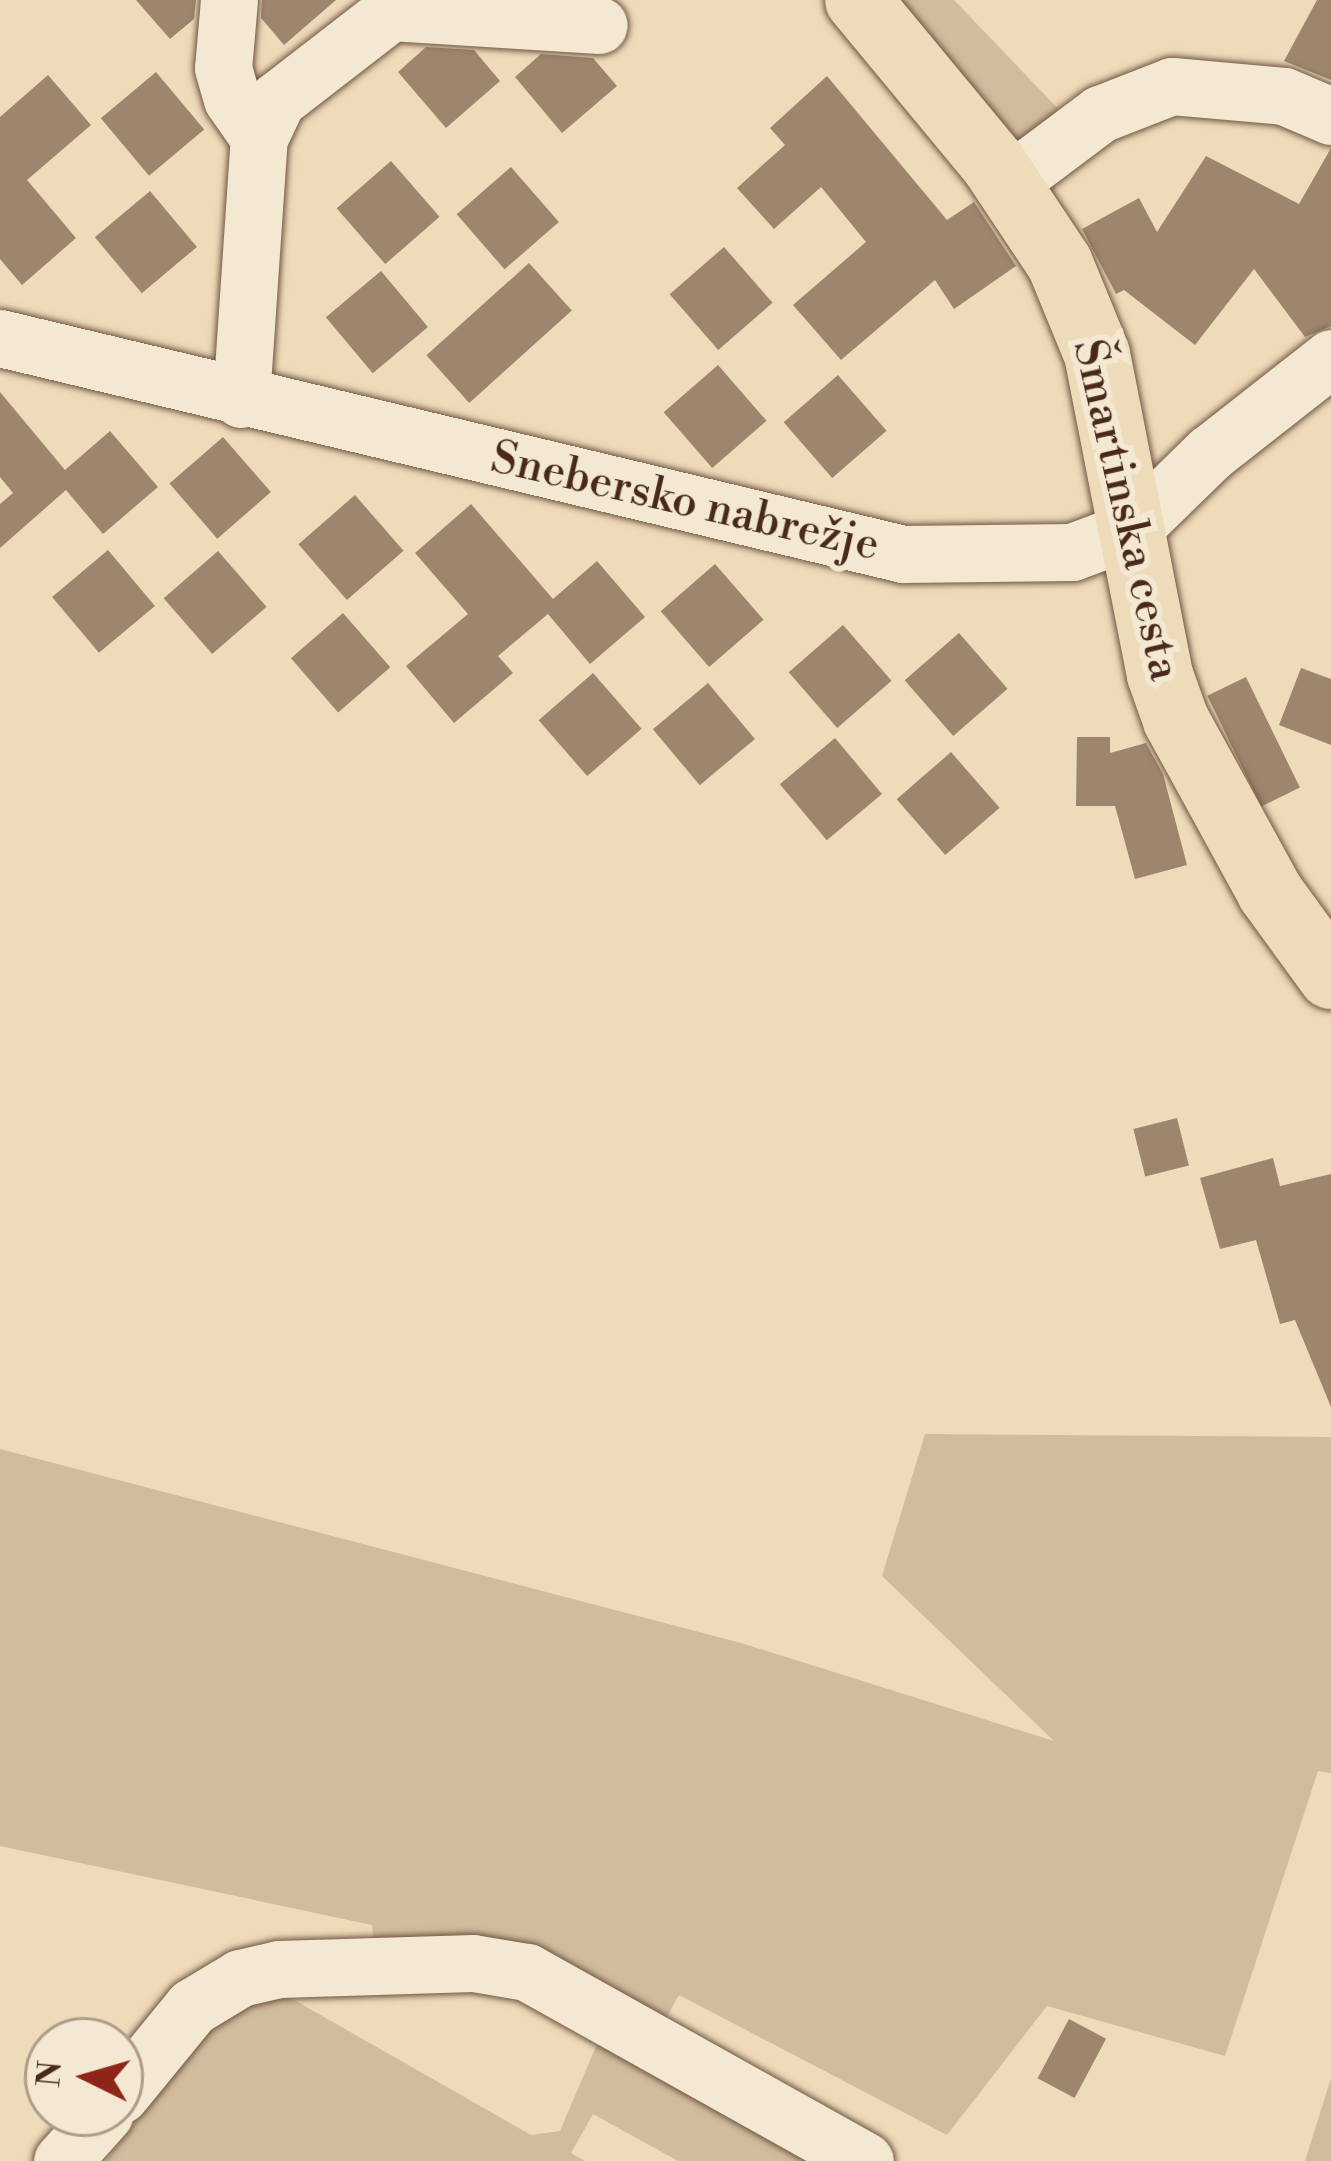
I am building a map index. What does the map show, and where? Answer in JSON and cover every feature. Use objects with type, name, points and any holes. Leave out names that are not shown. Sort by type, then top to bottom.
[{"type":"main road","name":"Šmartinska cesta","points":[[858,0],[1008,183],[1060,264],[1097,354],[1160,675],[1190,751],[1270,892],[1331,976]]},
{"type":"street","points":[[229,0],[223,68],[232,99],[259,138]]},
{"type":"street","points":[[241,399],[259,138],[277,100],[392,12],[598,26]]},
{"type":"street","points":[[1008,183],[1100,114],[1172,86],[1284,96],[1331,116]]},
{"type":"street","name":"Snebersko nabrežje","points":[[0,338],[903,554],[1072,552],[1131,530]]},
{"type":"street","points":[[1131,530],[1210,453],[1331,358]]},
{"type":"street","points":[[144,2066],[192,2007],[240,1978],[279,1969],[473,1963],[527,1972],[865,2161]]},
{"type":"street","points":[[62,2161],[83,2137]]},
{"type":"shaded area","points":[[895,0],[954,0],[1066,117],[1020,152]]},
{"type":"shaded area","points":[[925,1434],[1331,1437],[1331,1773],[1318,1771],[1225,2056],[1047,2006],[947,2135],[679,1995],[657,2035],[375,1953],[372,1925],[0,1846],[0,1449],[741,1643],[1054,1741],[882,1576]]},
{"type":"shaded area","points":[[261,1981],[531,2135],[560,2131],[603,2030],[846,2161],[678,2161],[593,2114],[571,2153],[585,2161],[106,2161],[124,2137],[144,2137],[144,2110],[213,2017]]},
{"type":"shaded area","points":[[1331,2078],[1331,2161],[1305,2161]]},
{"type":"building","points":[[136,0],[196,0],[194,19],[170,39]]},
{"type":"building","points":[[262,0],[336,0],[284,45],[261,18]]},
{"type":"building","points":[[1317,0],[1331,0],[1331,80],[1284,61]]},
{"type":"building","points":[[426,47],[474,50],[500,81],[446,128],[398,72]]},
{"type":"building","points":[[541,54],[593,58],[617,86],[562,133],[515,77]]},
{"type":"building","points":[[156,72],[204,129],[149,176],[101,118]]},
{"type":"building","points":[[48,75],[91,125],[27,180],[76,238],[22,285],[0,259],[0,117]]},
{"type":"building","points":[[827,76],[947,220],[974,202],[1016,266],[954,309],[935,280],[841,360],[793,305],[866,242],[821,187],[774,229],[737,188],[785,145],[770,128]]},
{"type":"building","points":[[1331,148],[1331,326],[1305,337],[1254,269],[1195,345],[1124,290],[1116,294],[1082,229],[1139,198],[1157,232],[1206,156],[1299,204]]},
{"type":"building","points":[[391,161],[440,217],[385,264],[337,208]]},
{"type":"building","points":[[511,167],[559,222],[505,269],[457,214]]},
{"type":"building","points":[[150,191],[197,247],[142,293],[95,237]]},
{"type":"building","points":[[724,247],[773,303],[718,350],[670,294]]},
{"type":"building","points":[[529,263],[572,311],[469,403],[426,355]]},
{"type":"building","points":[[381,271],[428,327],[373,373],[326,317]]},
{"type":"building","points":[[718,365],[767,421],[712,468],[664,412]]},
{"type":"building","points":[[838,375],[887,431],[832,478],[784,422]]},
{"type":"building","points":[[0,392],[65,470],[110,431],[158,487],[103,534],[66,490],[0,548],[0,504],[13,493],[0,477]]},
{"type":"building","points":[[223,437],[271,492],[217,539],[169,484]]},
{"type":"building","points":[[355,495],[404,551],[347,600],[298,544]]},
{"type":"building","points":[[471,504],[553,599],[597,561],[645,617],[590,664],[548,614],[498,656],[513,673],[454,723],[406,666],[468,614],[415,553]]},
{"type":"building","points":[[108,550],[155,606],[99,653],[52,597]]},
{"type":"building","points":[[218,551],[267,607],[212,654],[164,598]]},
{"type":"building","points":[[715,564],[764,620],[709,667],[661,611]]},
{"type":"building","points":[[343,613],[390,667],[338,713],[291,658]]},
{"type":"building","points":[[843,625],[892,681],[837,728],[789,672]]},
{"type":"building","points":[[959,633],[1008,689],[953,736],[905,680]]},
{"type":"building","points":[[1301,668],[1331,679],[1331,745],[1279,725]]},
{"type":"building","points":[[593,673],[642,729],[587,776],[539,720]]},
{"type":"building","points":[[1246,677],[1300,788],[1261,806],[1207,696]]},
{"type":"building","points":[[708,683],[755,739],[700,785],[653,729]]},
{"type":"building","points":[[1077,737],[1110,737],[1110,753],[1146,743],[1163,774],[1187,865],[1135,879],[1115,806],[1076,806]]},
{"type":"building","points":[[835,738],[882,794],[827,840],[780,784]]},
{"type":"building","points":[[951,752],[1000,808],[945,855],[897,799]]},
{"type":"building","points":[[1177,1118],[1189,1166],[1145,1176],[1133,1129]]},
{"type":"building","points":[[1273,1158],[1280,1186],[1331,1174],[1331,1407],[1295,1320],[1280,1324],[1256,1240],[1220,1249],[1200,1178]]},
{"type":"building","points":[[1069,2019],[1106,2039],[1075,2098],[1038,2078]]}]
